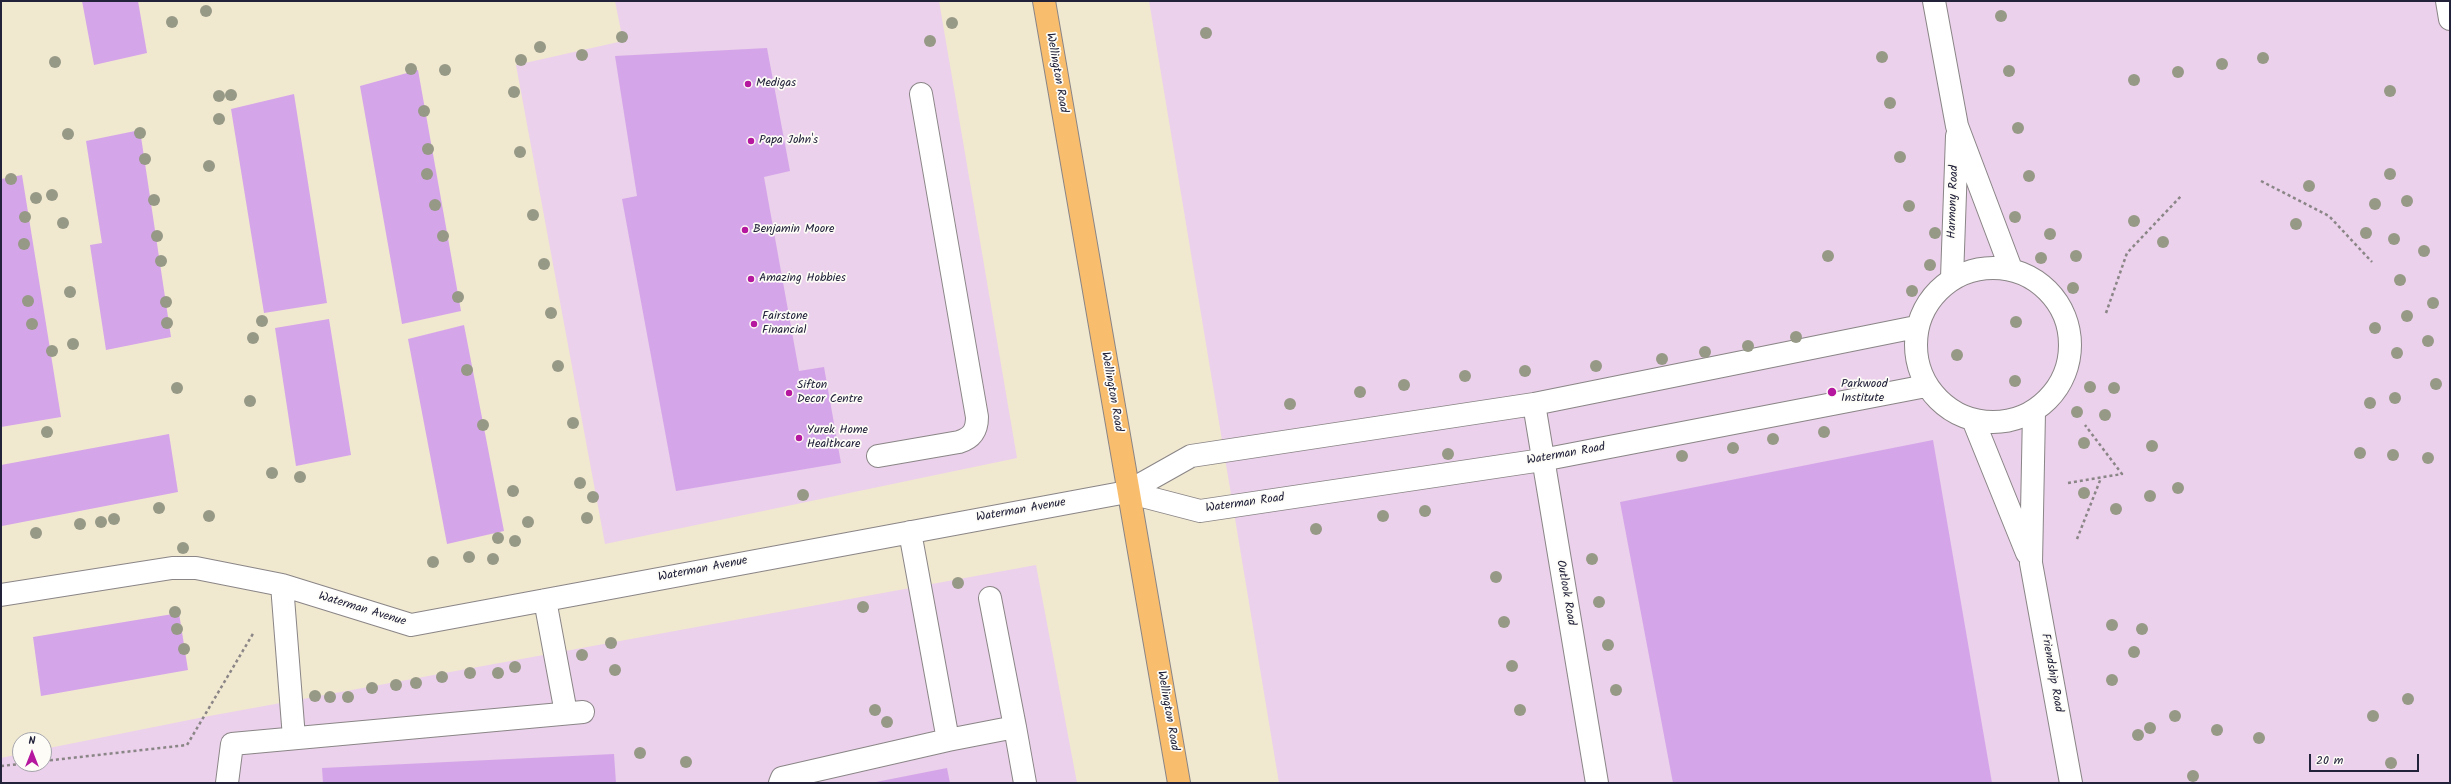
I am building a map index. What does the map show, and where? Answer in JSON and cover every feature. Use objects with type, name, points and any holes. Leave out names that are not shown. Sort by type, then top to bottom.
[{"type":"main road","name":"Wellington Road","points":[[1044,1],[1127,492],[1180,783]]},
{"type":"street","name":"Harmony Road","points":[[1934,1],[1957,126],[2011,269]]},
{"type":"street","points":[[2447,1],[2450,18]]},
{"type":"street","points":[[878,456],[959,442],[967,439],[977,426],[977,417],[921,94]]},
{"type":"street","name":"Harmony Road","points":[[1952,278],[1957,126]]},
{"type":"street","points":[[1981,269],[2011,269],[2038,284],[2059,304],[2071,332],[2070,363],[2057,388],[2034,412],[2003,420],[1974,422],[1946,409],[1926,386],[1917,359],[1916,327],[1930,301],[1952,278],[1981,269]]},
{"type":"street","points":[[1127,492],[1191,456],[1534,404],[1916,327]]},
{"type":"street","name":"Waterman Road","points":[[1127,492],[1200,511],[1542,460],[1926,386]]},
{"type":"street","name":"Outlook Road","points":[[1534,404],[1542,460],[1597,783]]},
{"type":"street","name":"Friendship Road","points":[[2031,563],[2034,412]]},
{"type":"street","name":"Friendship Road","points":[[1974,422],[2031,563],[2072,783]]},
{"type":"street","name":"Waterman Avenue","points":[[1,595],[172,568],[196,568],[282,585],[411,625],[1127,492]]},
{"type":"street","points":[[910,532],[948,740]]},
{"type":"street","points":[[282,585],[294,738]]},
{"type":"street","points":[[990,598],[1026,783]]},
{"type":"street","points":[[227,783],[232,744],[574,713],[545,600]]},
{"type":"street","points":[[780,783],[782,778],[948,740],[1015,727]]},
{"type":"path","points":[[2261,181],[2329,216],[2372,262]]},
{"type":"path","points":[[2106,313],[2127,253],[2182,195]]},
{"type":"path","points":[[2068,483],[2122,474],[2086,425]]},
{"type":"path","points":[[2077,539],[2101,477]]},
{"type":"path","points":[[52,760],[187,745],[258,625]]},
{"type":"path","points":[[1,766],[12,765]]},
{"type":"shaded area","points":[[615,1],[939,1],[1017,458],[605,544],[516,65],[623,41]]},
{"type":"shaded area","name":"Parkwood Institute","points":[[1149,1],[2450,1],[2450,783],[1279,783]]},
{"type":"shaded area","points":[[1036,565],[1077,783],[1,783],[1,758],[12,756],[12,772],[52,772],[52,747],[204,717]]},
{"type":"building","points":[[82,1],[138,1],[147,53],[94,65]]},
{"type":"building","points":[[767,48],[790,171],[764,177],[799,371],[824,367],[841,463],[676,491],[622,199],[637,196],[615,56]]},
{"type":"building","points":[[418,70],[461,311],[402,324],[360,86]]},
{"type":"building","points":[[294,94],[327,303],[264,313],[231,109]]},
{"type":"building","points":[[140,130],[171,337],[106,350],[90,245],[102,243],[86,141]]},
{"type":"building","points":[[22,175],[61,417],[1,427],[1,179]]},
{"type":"building","points":[[329,319],[351,455],[296,466],[275,328]]},
{"type":"building","points":[[464,325],[504,531],[447,544],[408,339]]},
{"type":"building","points":[[169,434],[178,492],[2,526],[1,465]]},
{"type":"building","points":[[1933,440],[1992,783],[1673,783],[1620,502]]},
{"type":"building","points":[[179,613],[188,670],[41,696],[33,637]]},
{"type":"building","points":[[614,754],[616,783],[323,783],[322,768]]},
{"type":"building","points":[[947,768],[950,783],[876,783],[876,782]]},
{"type":"place","name":"Medigas","points":[[748,84]]},
{"type":"place","name":"Papa John's","points":[[751,141]]},
{"type":"place","name":"Benjamin Moore","points":[[745,230]]},
{"type":"place","name":"Amazing Hobbies","points":[[751,279]]},
{"type":"place","name":"Fairstone Financial","points":[[754,324]]},
{"type":"place","name":"Parkwood Institute","points":[[1832,392]]},
{"type":"place","name":"Sifton Decor Centre","points":[[789,393]]},
{"type":"place","name":"Yurek Home Healthcare","points":[[799,438]]}]
